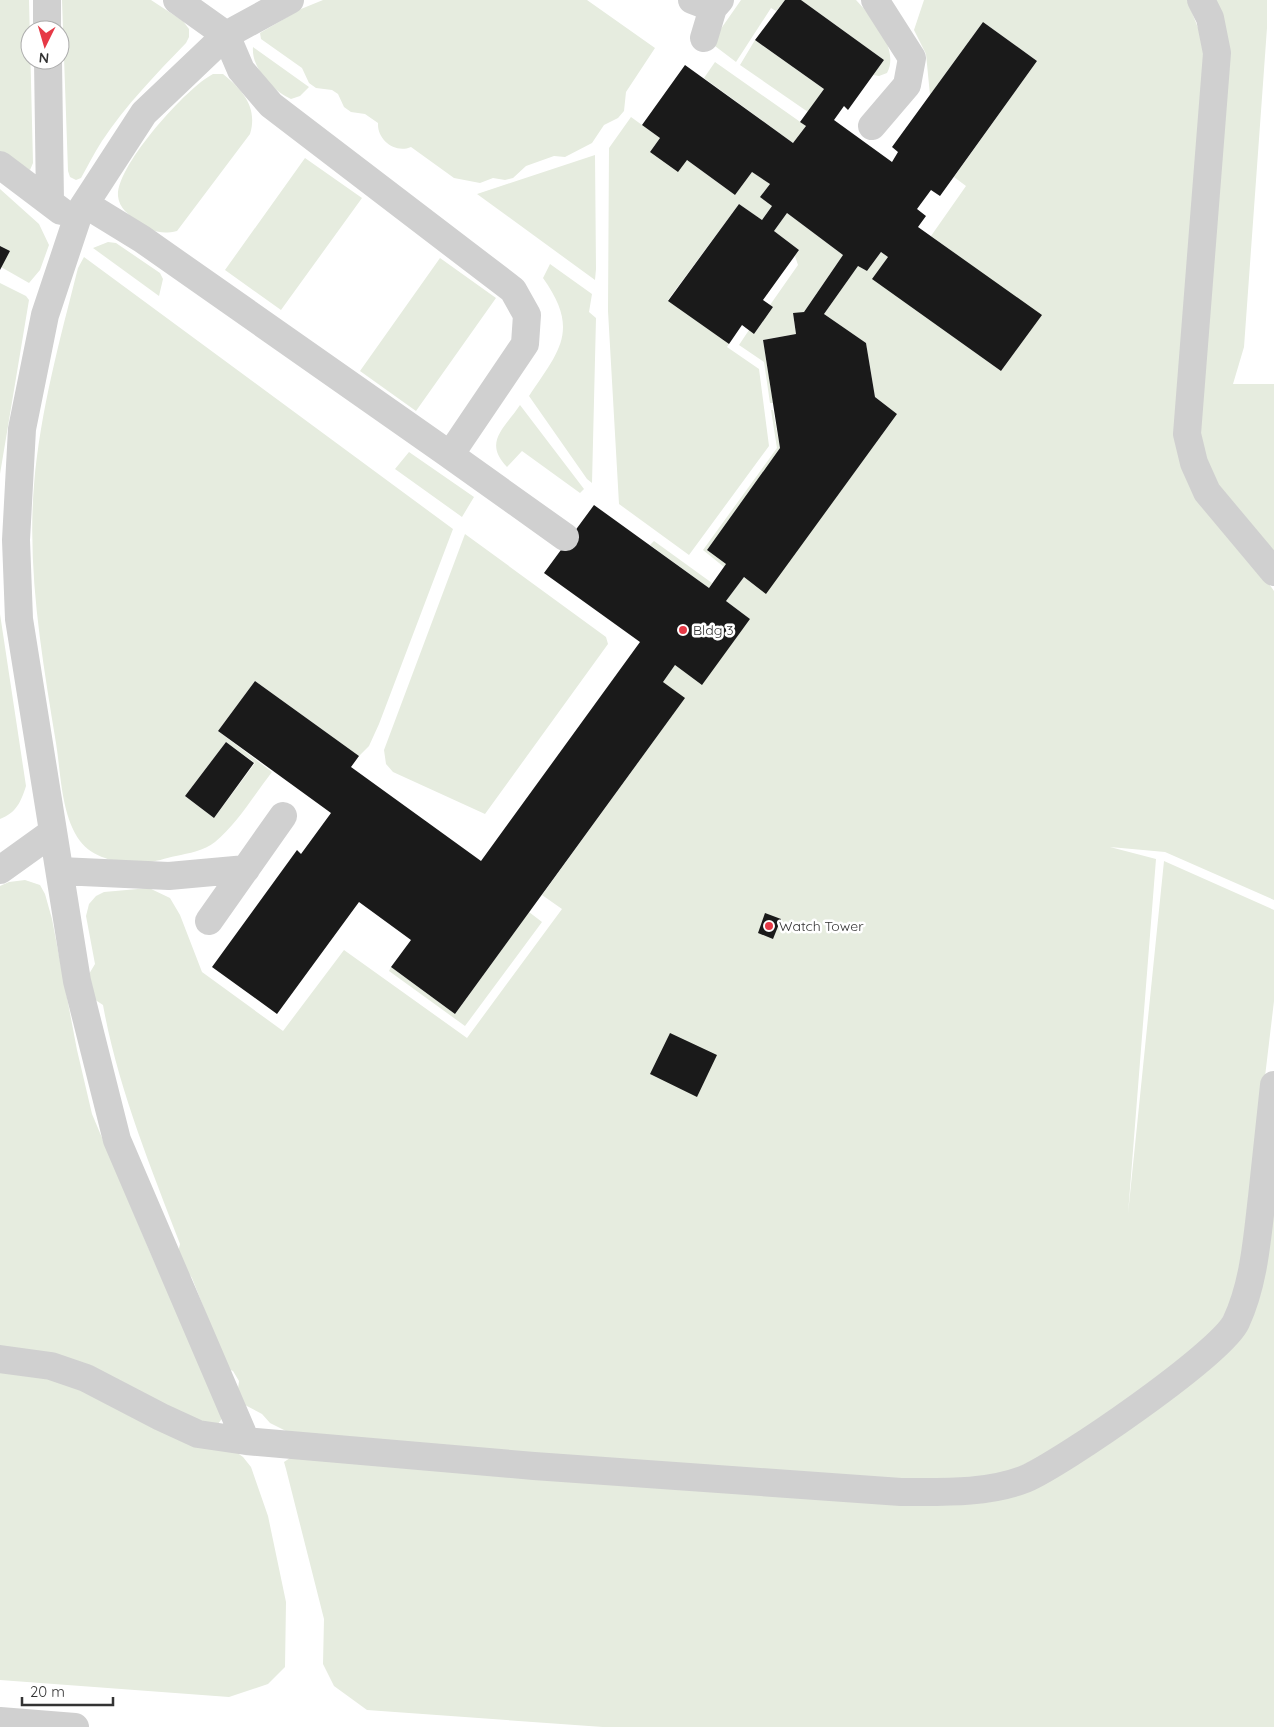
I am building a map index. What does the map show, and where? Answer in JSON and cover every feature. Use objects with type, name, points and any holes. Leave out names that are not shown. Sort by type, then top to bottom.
[{"type":"street","points":[[47,0],[47,20]]},
{"type":"street","points":[[177,0],[226,35],[241,70],[271,105],[513,290],[526,314],[525,344],[450,455]]},
{"type":"street","points":[[246,1441],[117,1140],[77,981],[19,619],[16,540],[22,429],[45,315],[80,213],[144,113],[226,35],[290,0]]},
{"type":"street","points":[[872,126],[907,84],[912,58],[875,0]]},
{"type":"street","points":[[1201,0],[1210,18],[1217,53],[1187,434],[1194,463],[1207,492],[1274,572]]},
{"type":"street","points":[[704,38],[709,3]]},
{"type":"street","points":[[48,70],[50,202]]},
{"type":"street","points":[[0,165],[50,202],[142,239],[565,537]]},
{"type":"street","points":[[209,920],[283,816]]},
{"type":"street","points":[[0,870],[54,832]]},
{"type":"street","points":[[60,871],[169,876],[246,869]]},
{"type":"street","points":[[0,1359],[51,1366],[86,1378],[160,1417],[198,1434],[246,1441],[534,1466],[901,1492],[951,1492],[994,1487],[1025,1479],[1143,1403],[1218,1344],[1235,1324],[1246,1298],[1257,1247],[1274,1084]]},
{"type":"street","points":[[0,1721],[75,1727]]},
{"type":"shaded area","points":[[0,0],[29,0],[29,20],[20,20],[20,70],[31,70],[33,163],[30,170],[0,152]]},
{"type":"shaded area","points":[[62,0],[151,0],[183,21],[189,29],[189,37],[186,43],[131,102],[99,146],[81,178],[76,180],[70,177],[68,171],[64,70],[70,70],[70,20],[63,20]]},
{"type":"shaded area","points":[[323,0],[587,0],[655,48],[626,92],[624,111],[618,118],[604,125],[592,143],[565,157],[554,156],[526,166],[513,178],[505,180],[493,178],[480,183],[454,178],[411,147],[399,149],[388,144],[380,135],[378,123],[365,114],[351,112],[344,107],[338,94],[332,90],[316,88],[309,83],[302,68],[261,39],[260,33],[301,9]]},
{"type":"shaded area","points":[[741,0],[785,0],[776,11],[771,8],[736,62],[711,43]]},
{"type":"shaded area","points":[[801,0],[856,0],[876,24],[887,44],[890,64],[887,73],[879,76],[873,75],[884,60]]},
{"type":"shaded area","points":[[924,0],[1187,0],[1206,48],[1180,415],[1260,571],[1274,591],[1274,900],[1165,852],[1110,847],[1156,859],[1128,1214],[1164,861],[1274,910],[1274,1001],[1242,1270],[1230,1305],[1209,1341],[1077,1437],[1000,1477],[912,1484],[296,1436],[270,1423],[262,1414],[245,1405],[238,1389],[239,1381],[233,1371],[228,1369],[192,1278],[177,1256],[180,1244],[146,1156],[126,1096],[109,1036],[103,1005],[94,999],[89,974],[95,964],[86,916],[89,904],[96,896],[104,892],[149,888],[170,898],[180,915],[202,972],[283,1031],[344,950],[467,1038],[562,909],[542,895],[684,699],[663,682],[675,665],[702,684],[750,619],[726,601],[744,577],[766,593],[897,414],[875,397],[866,343],[824,314],[858,266],[867,271],[881,252],[888,257],[873,279],[1001,371],[1041,316],[931,236],[966,186],[954,177],[1037,61],[983,22],[930,95],[926,54],[914,30]]},
{"type":"shaded area","points":[[1209,0],[1267,0],[1267,28],[1244,347],[1233,384],[1274,384],[1274,563],[1210,483],[1197,426]]},
{"type":"shaded area","points":[[755,40],[824,89],[808,112],[740,65]]},
{"type":"shaded area","points":[[253,47],[309,87],[300,96],[291,99],[277,90],[259,71],[253,55]]},
{"type":"shaded area","points":[[715,62],[806,126],[793,143],[704,78]]},
{"type":"shaded area","points":[[213,74],[223,74],[237,86],[247,100],[252,116],[250,134],[177,231],[166,233],[152,230],[138,222],[122,208],[118,196],[120,183],[140,148],[171,110],[201,82]]},
{"type":"shaded area","points":[[631,117],[660,138],[650,152],[687,160],[735,195],[752,172],[770,184],[761,197],[772,206],[762,220],[739,204],[668,300],[729,344],[727,347],[759,369],[769,446],[689,555],[619,504],[608,311],[609,148]]},
{"type":"shaded area","points":[[595,155],[596,269],[595,280],[477,194]]},
{"type":"shaded area","points":[[305,158],[362,198],[281,310],[225,270]]},
{"type":"shaded area","points":[[0,189],[39,224],[49,245],[40,270],[29,283],[1,267],[9,251],[0,246]]},
{"type":"shaded area","points":[[787,213],[843,255],[804,312],[793,314],[796,334],[763,340],[773,403],[770,403],[764,362],[739,345],[749,330],[754,334],[773,307],[770,305],[798,265],[795,256],[799,250],[774,231]]},
{"type":"shaded area","points":[[108,242],[116,243],[160,273],[163,279],[159,296],[93,248]]},
{"type":"shaded area","points":[[84,257],[453,529],[369,746],[359,756],[255,681],[218,731],[272,772],[238,818],[211,845],[191,853],[144,863],[109,860],[86,847],[74,831],[65,807],[37,614],[32,518],[37,458],[51,376],[78,268]],"holes":[[[226,742],[255,763],[214,818],[185,796]]]},
{"type":"shaded area","points":[[440,258],[496,298],[416,411],[360,371]]},
{"type":"shaded area","points":[[550,264],[592,294],[589,312],[596,318],[592,483],[587,479],[529,396],[557,352],[562,339],[561,312],[543,278]]},
{"type":"shaded area","points":[[0,283],[26,296],[29,300],[0,474]]},
{"type":"shaded area","points":[[520,405],[584,489],[580,493],[522,451],[507,467],[500,458],[496,443],[498,436]]},
{"type":"shaded area","points":[[771,410],[773,410],[780,448],[707,550],[726,564],[724,567],[703,550],[777,448]]},
{"type":"shaded area","points":[[409,452],[474,497],[462,517],[395,469]]},
{"type":"shaded area","points":[[465,534],[606,637],[608,644],[485,814],[393,772],[386,764],[384,750]]},
{"type":"shaded area","points":[[654,541],[712,583],[709,588],[650,545]]},
{"type":"shaded area","points":[[0,614],[26,786],[14,810],[6,817],[0,819]]},
{"type":"shaded area","points":[[25,880],[40,885],[45,894],[52,919],[77,1050],[92,1114],[150,1252],[223,1417],[218,1424],[212,1426],[0,1351],[0,886],[9,882]]},
{"type":"shaded area","points":[[529,912],[542,922],[465,1026],[389,971],[391,967],[455,1014]]},
{"type":"shaded area","points":[[1274,1161],[1274,1727],[603,1727],[367,1710],[334,1686],[323,1664],[324,1619],[284,1462],[290,1458],[984,1497],[1225,1349]]},
{"type":"shaded area","points":[[0,1369],[47,1374],[232,1449],[243,1457],[251,1467],[268,1516],[286,1602],[285,1667],[268,1684],[229,1697],[0,1680]]},
{"type":"building","name":"Bldg 3","points":[[785,0],[801,0],[884,60],[848,110],[844,106],[834,120],[892,162],[898,152],[892,147],[983,22],[1037,61],[940,196],[931,190],[917,209],[926,216],[918,227],[1042,315],[1001,371],[872,279],[888,257],[881,252],[867,271],[858,266],[824,314],[866,343],[875,397],[897,414],[766,594],[744,577],[726,601],[750,619],[702,685],[675,665],[663,682],[685,698],[455,1014],[391,967],[411,940],[359,902],[277,1014],[212,967],[297,850],[301,854],[331,813],[218,731],[255,681],[359,756],[351,767],[481,861],[640,642],[544,573],[594,505],[709,588],[726,564],[707,550],[780,448],[763,340],[796,334],[793,313],[804,312],[843,255],[787,213],[774,231],[799,250],[763,300],[773,307],[754,334],[742,325],[729,344],[668,301],[739,204],[762,220],[772,206],[760,197],[770,184],[752,172],[735,195],[687,160],[678,172],[650,152],[660,138],[642,125],[685,65],[793,143],[806,126],[800,122],[824,89],[755,40]]},
{"type":"building","points":[[0,246],[10,251],[0,270]]},
{"type":"building","points":[[226,742],[254,763],[214,818],[185,796]]},
{"type":"building","name":"Watch Tower","points":[[765,913],[781,919],[773,939],[758,933]]},
{"type":"building","points":[[670,1033],[717,1055],[697,1097],[650,1074]]},
{"type":"place","name":"Bldg 3","points":[[683,630]]},
{"type":"place","name":"Watch Tower","points":[[769,926]]}]
